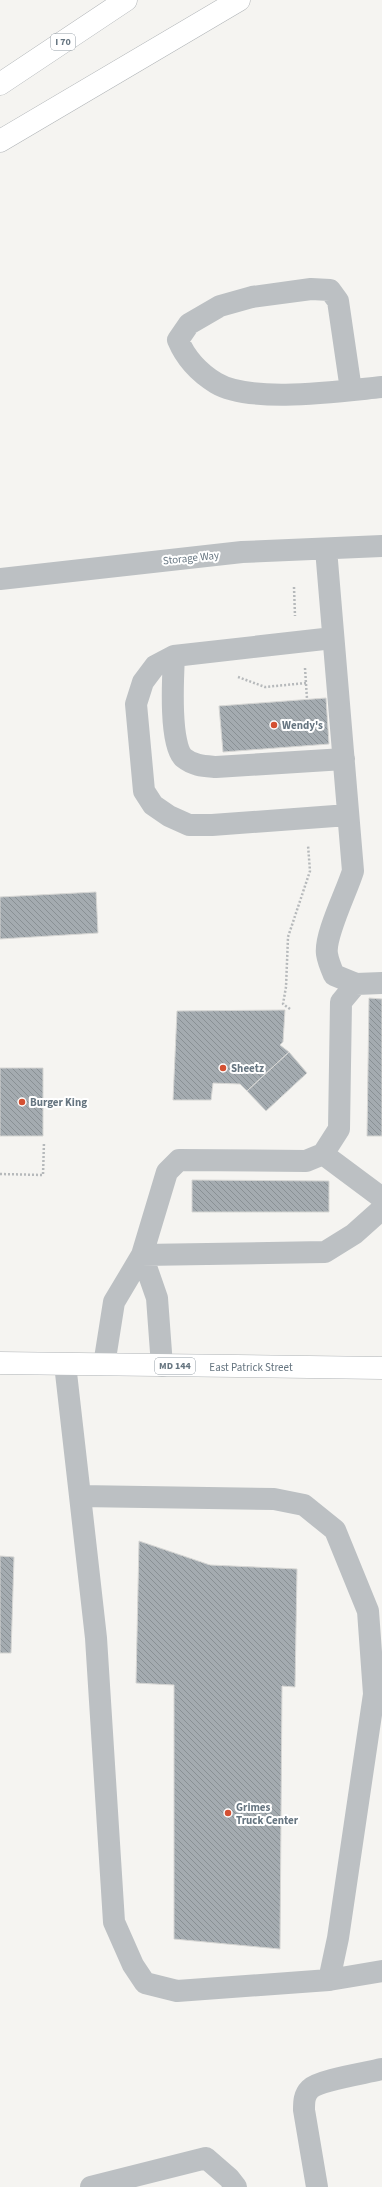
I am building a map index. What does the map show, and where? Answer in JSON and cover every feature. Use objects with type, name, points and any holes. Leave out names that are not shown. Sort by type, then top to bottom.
[{"type":"main road","name":"I 70","points":[[0,84],[126,0]]},
{"type":"main road","points":[[0,141],[239,0]]},
{"type":"main road","name":"East Patrick Street","points":[[0,1363],[382,1368]]},
{"type":"street","points":[[351,390],[338,301],[330,290],[311,290],[252,297],[220,306],[189,324],[178,340],[185,357],[200,371],[216,383],[234,390],[288,395],[351,390],[382,387]]},
{"type":"street","name":"Storage Way","points":[[0,579],[242,552],[382,546]]},
{"type":"street","points":[[326,549],[353,871],[346,894],[332,925],[327,953],[334,975],[356,984],[382,983]]},
{"type":"street","points":[[334,638],[174,656],[155,666],[143,682],[136,704],[144,790],[153,806],[169,816],[189,825],[348,815]]},
{"type":"street","points":[[174,656],[173,695],[175,743],[183,757],[197,766],[216,767],[344,759]]},
{"type":"street","points":[[104,1365],[114,1302],[142,1255],[167,1172],[179,1160],[306,1161],[323,1154],[339,1129],[341,1002],[356,984]]},
{"type":"street","points":[[323,1154],[382,1198]]},
{"type":"street","points":[[142,1255],[325,1252],[354,1234],[382,1209]]},
{"type":"street","points":[[142,1255],[157,1298],[162,1366]]},
{"type":"street","points":[[65,1364],[96,1638],[114,1922],[133,1965],[145,1983],[177,1991],[329,1980],[382,1971]]},
{"type":"street","points":[[80,1496],[274,1498],[304,1505],[335,1530],[368,1611],[374,1694],[338,1938],[329,1980]]},
{"type":"street","points":[[317,2187],[304,2110],[304,2099],[310,2089],[323,2083],[382,2069]]},
{"type":"street","points":[[90,2187],[206,2158],[229,2178],[236,2187]]},
{"type":"path","points":[[232,675],[265,686],[306,683]]},
{"type":"path","points":[[290,1009],[283,1004],[286,987],[288,936],[310,871],[307,841],[309,817]]},
{"type":"path","points":[[0,1174],[43,1175],[44,1142]]},
{"type":"building","name":"Wendy's","points":[[326,698],[329,744],[223,752],[219,706]]},
{"type":"building","points":[[96,892],[98,933],[0,939],[0,897]]},
{"type":"building","points":[[369,998],[382,999],[382,1136],[367,1136]]},
{"type":"building","name":"Sheetz","points":[[285,1010],[283,1042],[280,1045],[289,1052],[247,1091],[240,1084],[213,1083],[211,1100],[173,1100],[177,1011]]},
{"type":"building","points":[[289,1052],[307,1073],[266,1111],[247,1091]]},
{"type":"building","name":"Burger King","points":[[0,1068],[43,1068],[43,1136],[0,1136]]},
{"type":"building","points":[[192,1180],[329,1181],[329,1212],[192,1212]]},
{"type":"building","name":"Grimes Truck Center","points":[[139,1541],[210,1565],[297,1569],[295,1687],[282,1686],[280,1949],[174,1939],[174,1685],[136,1683]]},
{"type":"building","points":[[0,1556],[14,1557],[11,1653],[0,1653]]},
{"type":"place","name":"Wendy's","points":[[274,725]]},
{"type":"place","name":"Sheetz","points":[[223,1068]]},
{"type":"place","name":"Burger King","points":[[22,1102]]},
{"type":"place","name":"Grimes Truck Center","points":[[228,1813]]}]
